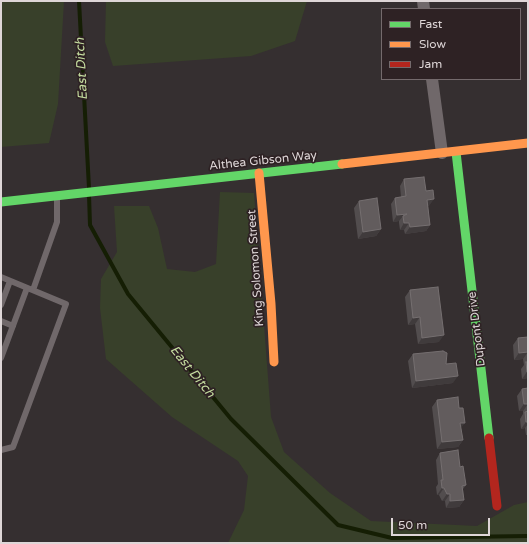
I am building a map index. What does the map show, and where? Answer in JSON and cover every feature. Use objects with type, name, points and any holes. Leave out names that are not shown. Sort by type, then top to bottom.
[{"type":"street","points":[[432,80],[442,153]]},
{"type":"street","name":"Althea Gibson Way","points":[[1,202],[528,143]]},
{"type":"street","name":"Dupont Drive","points":[[456,152],[497,506]]},
{"type":"street","name":"King Solomon Street","points":[[259,173],[271,304],[274,362]]},
{"type":"lane","points":[[1,358],[56,222],[57,196]]},
{"type":"lane","points":[[1,277],[66,304],[13,447],[1,450]]},
{"type":"lane","points":[[1,305],[10,281]]},
{"type":"lane","points":[[1,321],[13,326]]},
{"type":"green space","points":[[1,1],[64,1],[58,104],[49,143],[1,147]]},
{"type":"green space","points":[[106,1],[307,1],[295,41],[251,56],[113,66],[105,42]]},
{"type":"green space","points":[[220,192],[254,193],[271,417],[284,452],[330,493],[371,521],[477,526],[514,505],[528,502],[528,543],[228,543],[244,510],[248,476],[238,461],[172,417],[106,359],[100,308],[101,279],[117,252],[114,206],[149,206],[158,228],[167,269],[195,272],[216,264]]},
{"type":"building","points":[[424,177],[426,191],[433,190],[434,199],[427,200],[430,225],[410,227],[409,223],[404,223],[403,216],[407,214],[397,215],[395,198],[406,196],[404,179]]},
{"type":"building","points":[[377,198],[381,229],[363,232],[359,201]]},
{"type":"building","points":[[438,287],[444,335],[422,338],[420,317],[413,318],[410,290]]},
{"type":"building","points":[[528,337],[528,352],[519,353],[518,338]]},
{"type":"building","points":[[443,351],[447,353],[446,364],[456,363],[458,376],[416,381],[413,354]]},
{"type":"building","points":[[526,362],[528,362],[528,372],[527,372]]},
{"type":"building","points":[[528,388],[528,404],[524,404],[522,389]]},
{"type":"building","points":[[458,397],[459,408],[463,408],[465,423],[460,423],[463,440],[442,442],[437,400]]},
{"type":"building","points":[[528,411],[528,422],[526,422],[525,412]]},
{"type":"building","points":[[458,450],[460,467],[463,466],[466,485],[462,486],[464,500],[450,501],[450,494],[447,494],[444,488],[442,488],[441,480],[443,480],[440,453]]},
{"type":"waterway","name":"East Ditch","points":[[79,1],[89,188]]},
{"type":"waterway","name":"East Ditch","points":[[89,195],[90,225],[128,294],[231,419],[338,525],[392,538],[528,536]]},
{"type":"traffic: fast","points":[[456,152],[489,438]]},
{"type":"traffic: fast","points":[[1,202],[342,164]]},
{"type":"traffic: slow","points":[[342,164],[528,143]]},
{"type":"traffic: slow","points":[[259,173],[271,304],[274,362]]},
{"type":"traffic: jam","points":[[489,438],[497,506]]}]
